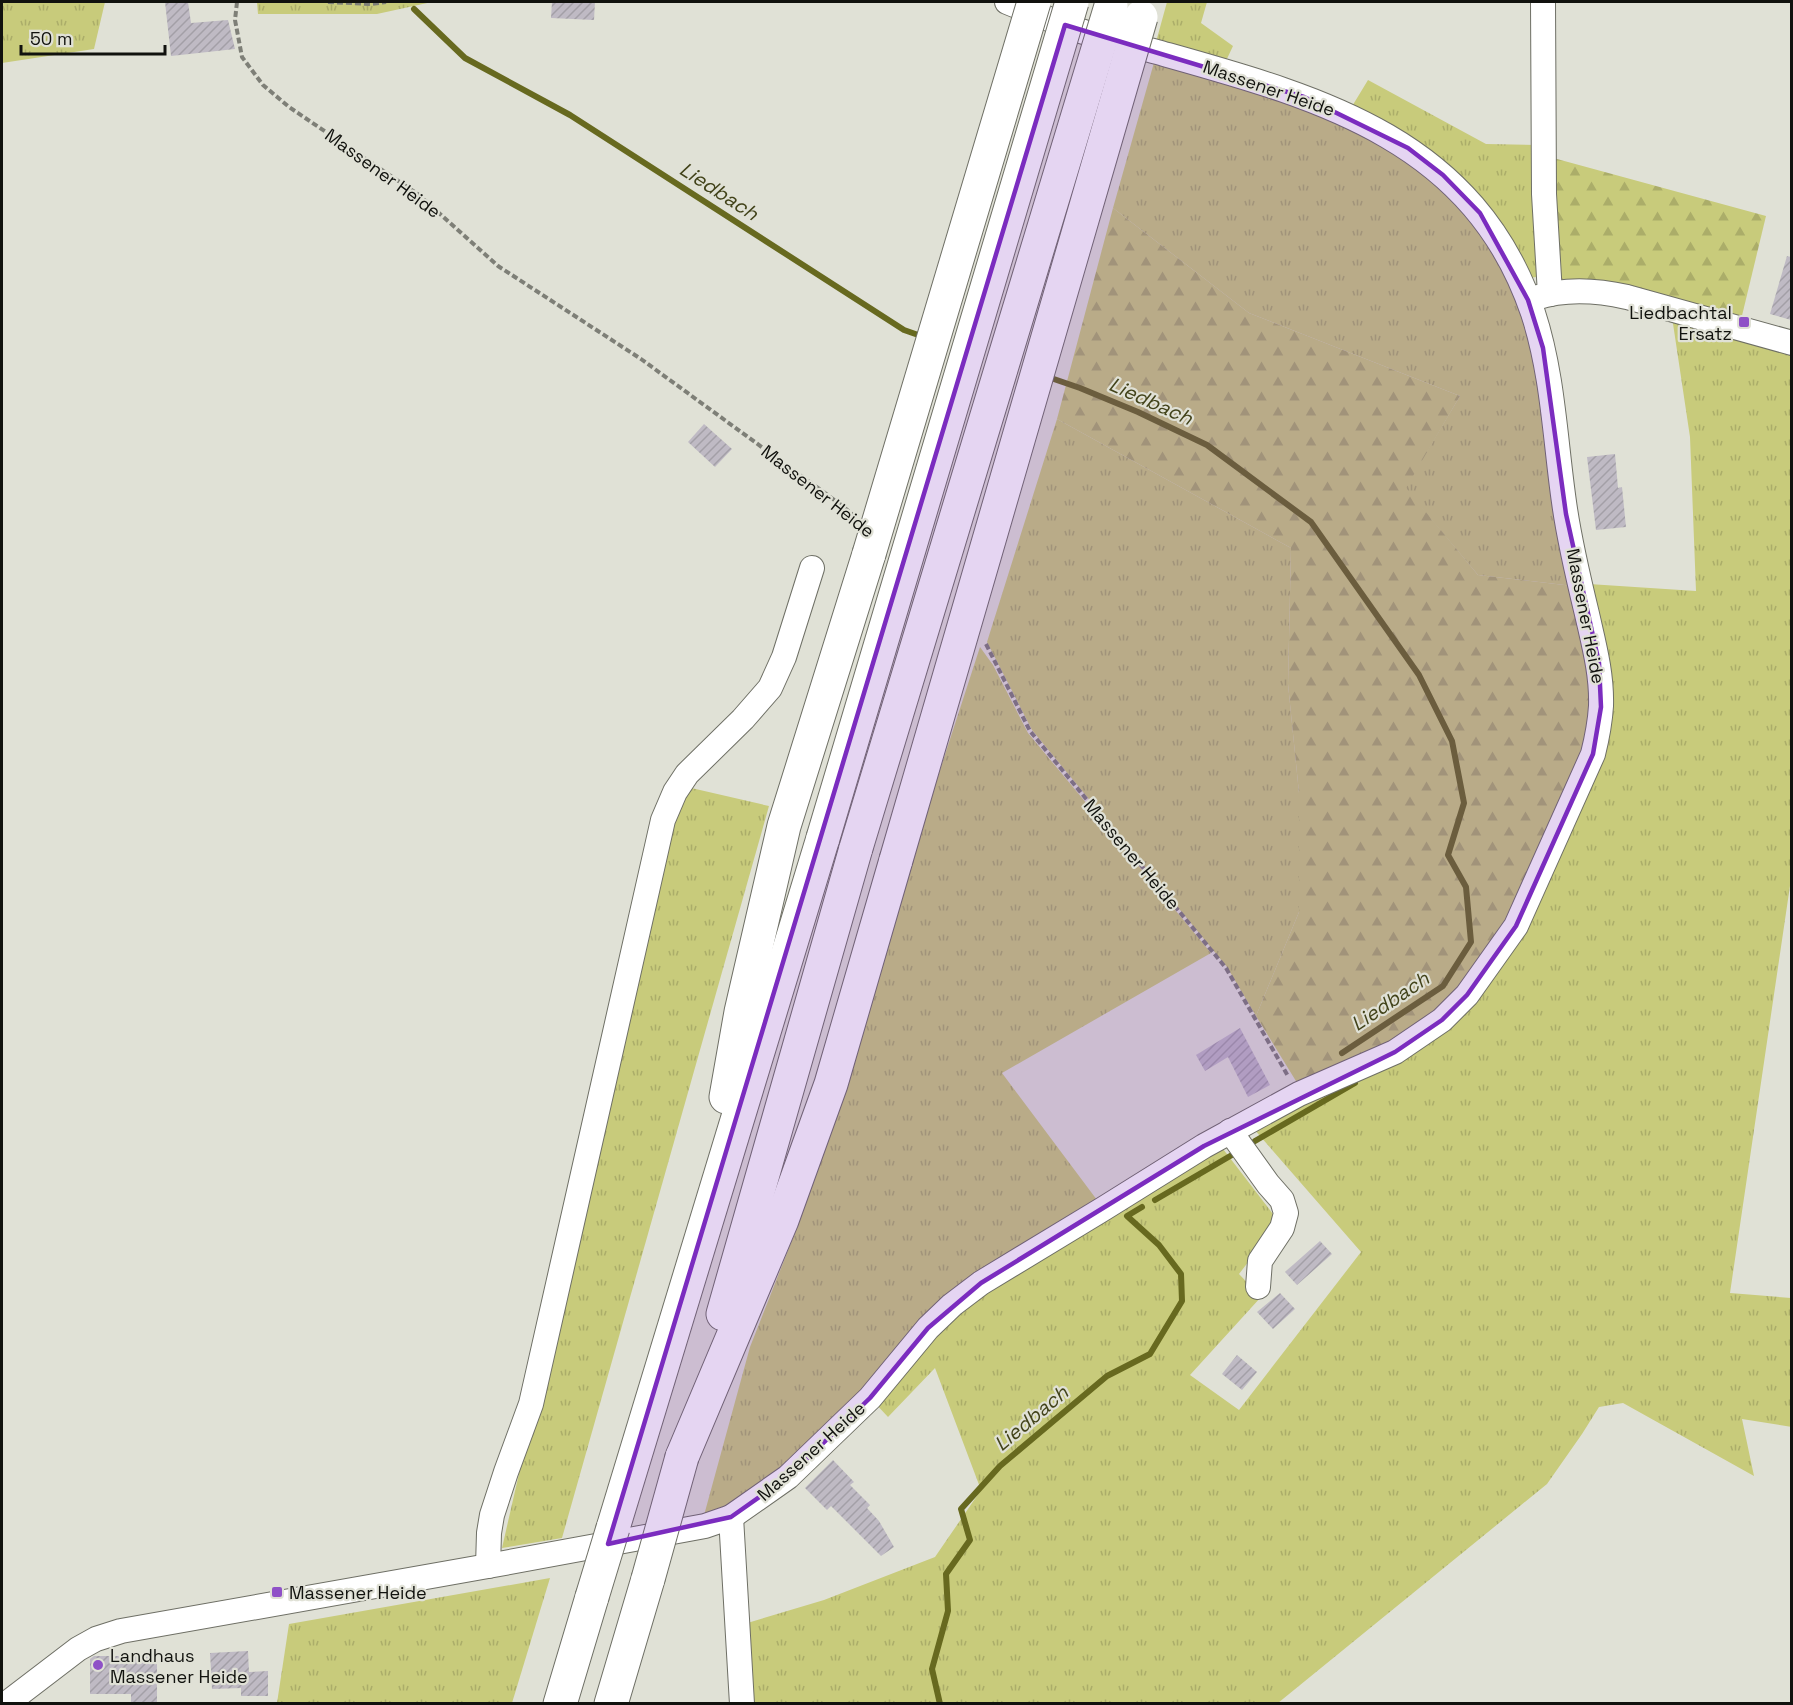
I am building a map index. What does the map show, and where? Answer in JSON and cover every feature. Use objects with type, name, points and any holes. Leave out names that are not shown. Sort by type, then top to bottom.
[{"type":"highway","points":[[703,1232],[741,1012],[784,826],[869,554],[1034,2]]},
{"type":"highway","points":[[560,1704],[823,838],[1072,2]]},
{"type":"highway","points":[[611,1704],[856,848],[1127,6]]},
{"type":"highway","points":[[682,1457],[782,1220],[831,1084],[896,860],[1127,6]]},
{"type":"street","name":"Massener Heide","points":[[1007,2],[1078,30],[1258,81],[1304,97],[1348,115],[1408,148],[1443,175],[1480,213],[1539,297]]},
{"type":"street","name":"Massener Heide","points":[[6,1704],[78,1649],[96,1639],[121,1631],[705,1526],[731,1517],[788,1477],[870,1398],[928,1328],[952,1305],[981,1283],[1230,1131],[1299,1094],[1395,1052],[1442,1020],[1467,995],[1516,926],[1593,754],[1601,707],[1599,663],[1566,514],[1543,348],[1539,297],[1544,194],[1544,2]]},
{"type":"street","points":[[1539,297],[1581,290],[1604,292],[1791,343]]},
{"type":"street","points":[[488,1566],[492,1515],[531,1404],[663,820],[675,792],[687,774],[743,719],[770,688],[784,657],[812,568]]},
{"type":"street","points":[[1230,1131],[1268,1185],[1282,1200],[1286,1214],[1282,1228],[1260,1261],[1258,1287]]},
{"type":"street","points":[[731,1517],[742,1704]]},
{"type":"path","name":"Massener Heide","points":[[237,2],[235,20],[242,57],[262,85],[289,107],[419,195],[498,266],[641,359],[844,507],[861,522]]},
{"type":"path","points":[[328,2],[371,4],[386,2]]},
{"type":"path","name":"Massener Heide","points":[[985,641],[1030,731],[1226,968],[1299,1094]]},
{"type":"highlighted area","points":[[1065,25],[1304,97],[1408,148],[1443,175],[1480,213],[1528,300],[1543,348],[1566,514],[1599,663],[1601,707],[1593,754],[1516,926],[1467,995],[1442,1020],[1395,1052],[1204,1146],[981,1283],[928,1328],[870,1398],[788,1477],[731,1517],[608,1544]]},
{"type":"green space","points":[[2,2],[105,2],[94,49],[2,63]]},
{"type":"green space","points":[[257,2],[432,2],[377,14],[258,14]]},
{"type":"green space","points":[[1167,2],[1207,2],[1201,23],[1233,46],[1225,63],[1156,42]]},
{"type":"green space","points":[[1155,59],[1346,123],[1433,178],[1489,241],[1523,304],[1573,586],[1478,575],[1405,488],[1460,396],[1249,313],[1113,208]]},
{"type":"green space","points":[[1368,80],[1486,144],[1538,145],[1544,276],[1529,278],[1489,210],[1461,177],[1432,154],[1351,108]]},
{"type":"green space","points":[[1546,156],[1766,216],[1740,324],[1552,277]]},
{"type":"green space","points":[[1113,208],[1249,313],[1460,396],[1406,488],[1478,575],[1573,586],[1591,664],[1591,729],[1510,922],[1462,989],[1392,1044],[1299,1086],[1256,1016],[1299,912],[1299,793],[1288,684],[1291,548],[1057,419]]},
{"type":"green space","points":[[1672,317],[1791,348],[1791,879],[1730,1293],[1791,1298],[1792,1427],[1742,1419],[1754,1476],[1623,1403],[1599,1407],[1547,1484],[1278,1703],[749,1703],[744,1624],[824,1600],[935,1557],[981,1490],[935,1368],[888,1417],[874,1402],[954,1310],[1220,1145],[1279,1222],[1239,1274],[1261,1297],[1190,1375],[1239,1410],[1361,1252],[1253,1128],[1327,1090],[1589,584],[1696,591],[1690,437]]},
{"type":"green space","points":[[1057,419],[1291,548],[1288,684],[1299,793],[1299,912],[1256,1016],[1227,967],[1032,730],[987,642]]},
{"type":"green space","points":[[980,647],[993,665],[1028,733],[1211,953],[1002,1073],[1100,1204],[979,1277],[867,1392],[760,1491],[703,1519],[750,1347],[798,1225],[914,850]]},
{"type":"green space","points":[[687,787],[769,806],[562,1538],[502,1548],[667,826]]},
{"type":"green space","points":[[550,1578],[512,1703],[277,1703],[289,1624]]},
{"type":"building","points":[[165,2],[188,2],[191,23],[228,20],[235,49],[171,56]]},
{"type":"building","points":[[552,2],[595,2],[594,20],[551,18]]},
{"type":"building","points":[[1787,256],[1791,257],[1791,320],[1770,314]]},
{"type":"building","points":[[704,424],[732,449],[715,467],[688,442]]},
{"type":"building","points":[[1615,454],[1618,488],[1622,487],[1626,527],[1596,530],[1587,457]]},
{"type":"building","points":[[1240,1028],[1270,1085],[1248,1097],[1228,1057],[1205,1071],[1196,1055]]},
{"type":"building","points":[[1320,1241],[1332,1254],[1297,1285],[1285,1272]]},
{"type":"building","points":[[1280,1293],[1295,1309],[1273,1329],[1257,1312]]},
{"type":"building","points":[[1237,1355],[1257,1372],[1242,1390],[1222,1374]]},
{"type":"building","points":[[833,1460],[854,1482],[850,1485],[870,1505],[867,1508],[879,1521],[894,1547],[881,1556],[831,1506],[827,1510],[805,1488]]},
{"type":"building","points":[[248,1651],[249,1672],[268,1671],[268,1696],[241,1696],[241,1688],[212,1689],[210,1653]]},
{"type":"building","points":[[94,1656],[157,1656],[157,1704],[131,1704],[131,1694],[90,1694],[90,1659]]},
{"type":"waterway","name":"Liedbach","points":[[414,9],[465,58],[570,115],[904,330],[924,337]]},
{"type":"waterway","name":"Liedbach","points":[[1048,377],[1138,412],[1207,445],[1311,522],[1419,675],[1452,741],[1464,803],[1448,855],[1466,887],[1471,942],[1443,986],[1342,1053]]},
{"type":"waterway","name":"Liedbach","points":[[1255,1141],[1355,1083]]},
{"type":"waterway","name":"Liedbach","points":[[1155,1200],[1237,1152]]},
{"type":"waterway","name":"Liedbach","points":[[940,1704],[932,1669],[948,1611],[946,1574],[970,1540],[961,1509],[1000,1466],[1107,1376],[1150,1354],[1182,1301],[1181,1274],[1159,1245],[1127,1216],[1142,1207]]},
{"type":"place","name":"Liedbachtal Ersatz","points":[[1744,322]]},
{"type":"place","name":"Massener Heide","points":[[277,1592]]},
{"type":"place","name":"Landhaus Massener Heide","points":[[98,1665]]}]
